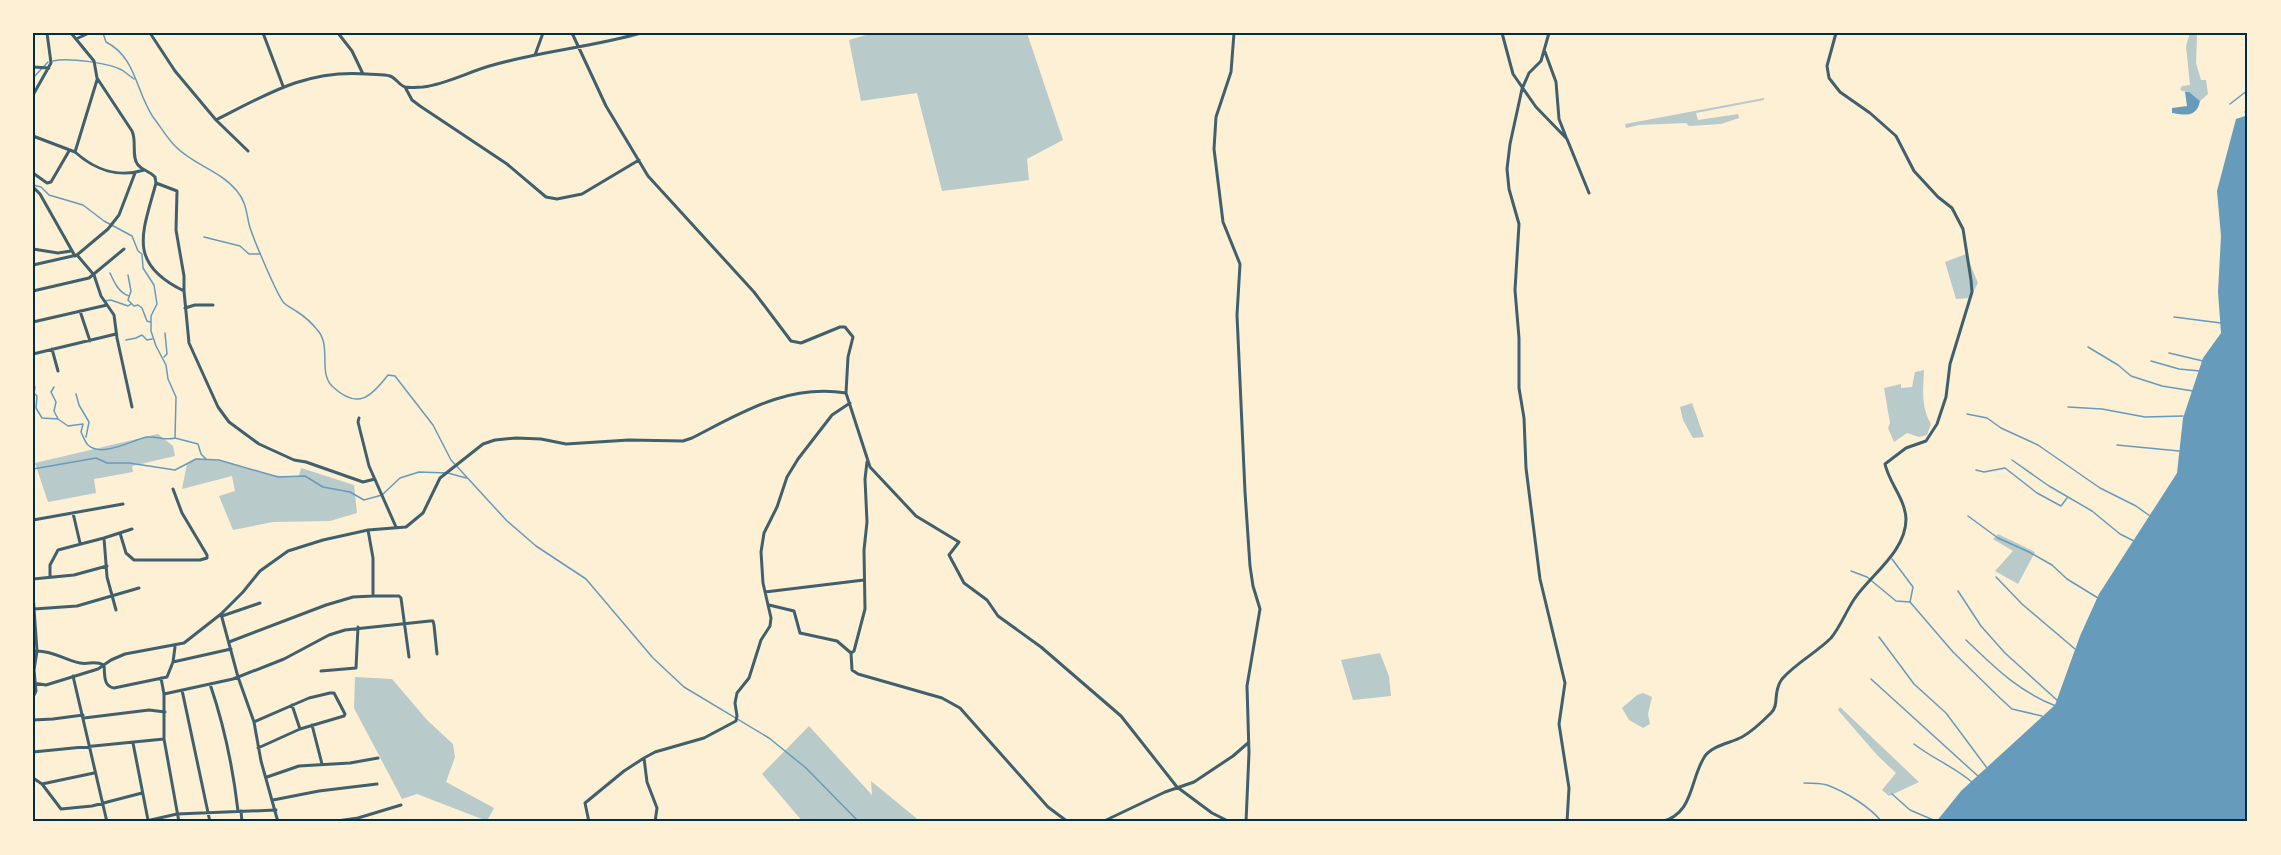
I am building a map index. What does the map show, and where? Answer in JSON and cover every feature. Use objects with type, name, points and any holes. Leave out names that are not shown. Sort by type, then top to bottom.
[{"type":"street","points":[[33,95],[51,63],[47,33]]},
{"type":"street","points":[[71,33],[94,60],[97,78],[132,130],[135,137],[135,160],[144,170],[152,174],[156,183],[142,237],[143,248],[148,260],[166,282],[184,291]]},
{"type":"street","points":[[76,39],[89,33]]},
{"type":"street","points":[[150,33],[175,71],[216,120],[248,151]]},
{"type":"street","points":[[263,33],[283,86]]},
{"type":"street","points":[[338,33],[352,51],[363,74]]},
{"type":"street","points":[[535,55],[543,33]]},
{"type":"street","points":[[572,33],[606,106],[648,176],[754,292],[791,341],[801,343],[845,327],[853,337],[848,357],[846,393],[867,461],[916,516],[959,542],[949,555],[964,583],[987,600],[998,616],[1041,648],[1121,716],[1178,787],[1212,813],[1230,822]]},
{"type":"street","points":[[405,87],[434,85],[491,66],[640,33]]},
{"type":"street","points":[[1234,33],[1231,72],[1216,117],[1214,143],[1223,222],[1240,264],[1237,315],[1245,492],[1250,566],[1260,609],[1247,686],[1246,822]]},
{"type":"street","points":[[1502,33],[1508,60],[1522,89],[1567,139]]},
{"type":"street","points":[[1549,33],[1545,52],[1538,66],[1529,73],[1522,89],[1509,144],[1507,169],[1509,189],[1519,224],[1515,273],[1519,388],[1524,418],[1526,468],[1540,579],[1565,683],[1559,724],[1569,788],[1567,822]]},
{"type":"street","points":[[1661,822],[1673,818],[1692,794],[1695,776],[1708,753],[1748,734],[1771,713],[1775,708],[1776,687],[1831,638],[1856,596],[1902,540],[1906,518],[1904,507],[1890,481],[1885,464],[1906,448],[1926,441],[1937,424],[1946,397],[1950,364],[1972,292],[1965,235],[1952,208],[1938,197],[1914,171],[1896,136],[1870,112],[1840,92],[1829,78],[1827,66],[1836,33]]},
{"type":"street","points":[[1545,52],[1556,82],[1560,119],[1588,193]]},
{"type":"street","points":[[33,67],[49,68]]},
{"type":"street","points":[[216,120],[283,86],[307,79],[339,74],[389,76],[405,87],[412,100],[507,164],[546,197],[557,199],[582,194],[639,160]]},
{"type":"street","points":[[75,152],[97,78]]},
{"type":"street","points":[[33,136],[75,152],[100,169],[125,174],[144,170]]},
{"type":"street","points":[[33,173],[47,183],[51,182],[69,151]]},
{"type":"street","points":[[33,266],[76,256],[108,229],[119,214],[135,173]]},
{"type":"street","points":[[156,183],[177,191],[176,230],[184,276],[186,333],[218,407],[229,422],[260,444],[294,460],[363,482],[375,479]]},
{"type":"street","points":[[33,187],[40,194],[71,251],[94,275],[114,315],[132,408]]},
{"type":"street","points":[[33,249],[58,253],[71,251]]},
{"type":"street","points":[[33,291],[77,282],[94,275],[124,249]]},
{"type":"street","points":[[33,322],[107,305]]},
{"type":"street","points":[[185,308],[195,305],[213,305]]},
{"type":"street","points":[[80,311],[90,341]]},
{"type":"street","points":[[33,354],[116,334]]},
{"type":"street","points":[[51,349],[58,371]]},
{"type":"street","points":[[35,683],[46,685],[98,669],[111,660],[134,652],[175,646],[189,640],[221,615],[260,571],[288,552],[368,530],[411,524],[423,513],[440,478],[474,450],[495,440],[542,439],[566,444],[629,440],[683,441],[778,398],[806,391],[846,393]]},
{"type":"street","points":[[589,822],[585,803],[624,771],[655,752],[704,738],[736,721],[738,716],[735,703],[737,693],[749,678],[761,640],[770,626],[771,618],[765,592],[761,552],[762,539],[787,477],[809,443],[840,409],[850,403]]},
{"type":"street","points":[[360,418],[358,422],[366,456],[396,527]]},
{"type":"street","points":[[851,652],[854,651],[859,640],[864,618],[867,461]]},
{"type":"street","points":[[120,533],[126,553],[134,560],[200,560],[207,558],[182,513],[174,489]]},
{"type":"street","points":[[33,520],[123,504]]},
{"type":"street","points":[[73,513],[80,543]]},
{"type":"street","points":[[50,577],[50,565],[58,550],[132,529]]},
{"type":"street","points":[[368,530],[374,570],[373,596]]},
{"type":"street","points":[[104,538],[111,596],[116,610]]},
{"type":"street","points":[[33,579],[74,574],[107,566]]},
{"type":"street","points":[[765,592],[865,580]]},
{"type":"street","points":[[34,609],[77,606],[139,588]]},
{"type":"street","points":[[33,594],[36,691],[33,697]]},
{"type":"street","points":[[230,642],[353,597],[399,596],[409,657]]},
{"type":"street","points":[[221,615],[260,603]]},
{"type":"street","points":[[768,604],[794,611],[800,633],[837,641],[851,652],[852,670],[858,674],[942,698],[960,708],[1048,807],[1068,822]]},
{"type":"street","points":[[221,615],[238,677],[254,722],[258,748],[278,822]]},
{"type":"street","points":[[164,694],[238,677],[284,658],[329,635],[358,627],[433,621],[437,654]]},
{"type":"street","points":[[321,671],[356,668],[358,627]]},
{"type":"street","points":[[104,665],[106,683],[109,687],[114,688],[169,676],[175,646]]},
{"type":"street","points":[[173,662],[231,649]]},
{"type":"street","points":[[35,651],[60,655],[79,663],[94,661],[104,665]]},
{"type":"street","points":[[73,676],[107,822]]},
{"type":"street","points":[[161,678],[165,712],[164,739],[179,822]]},
{"type":"street","points":[[210,684],[222,719],[242,822]]},
{"type":"street","points":[[182,690],[210,822]]},
{"type":"street","points":[[254,722],[309,698],[334,693],[342,705],[344,716],[300,729],[258,748]]},
{"type":"street","points":[[292,705],[300,729]]},
{"type":"street","points":[[33,720],[149,710],[165,712]]},
{"type":"street","points":[[312,725],[322,764]]},
{"type":"street","points":[[33,752],[164,739]]},
{"type":"street","points":[[133,743],[148,821]]},
{"type":"street","points":[[1102,822],[1201,778],[1248,743]]},
{"type":"street","points":[[267,777],[292,767],[350,763],[378,758]]},
{"type":"street","points":[[644,758],[647,782],[657,808],[655,822]]},
{"type":"street","points":[[42,784],[94,773]]},
{"type":"street","points":[[33,778],[42,784],[61,809],[104,803],[142,793]]},
{"type":"street","points":[[273,800],[319,791],[378,784]]},
{"type":"street","points":[[330,822],[358,818],[402,806]]},
{"type":"street","points":[[142,822],[177,814],[276,810]]},
{"type":"shaded area","points":[[873,33],[1027,33],[1063,140],[1027,159],[1029,180],[942,191],[917,93],[861,101],[849,40]]},
{"type":"shaded area","points":[[2190,33],[2196,33],[2196,63],[2201,80],[2206,80],[2208,94],[2200,101],[2180,90],[2182,86],[2190,85],[2186,46]]},
{"type":"shaded area","points":[[1764,98],[1764,100],[1696,113],[1698,120],[1738,114],[1739,118],[1721,124],[1689,126],[1686,123],[1639,125],[1626,128],[1625,124]]},
{"type":"shaded area","points":[[1966,254],[1978,283],[1970,298],[1956,299],[1945,262]]},
{"type":"shaded area","points":[[1924,370],[1924,404],[1931,424],[1927,435],[1919,437],[1907,433],[1894,442],[1888,428],[1890,423],[1884,388],[1901,384],[1901,388],[1912,387],[1915,372]]},
{"type":"shaded area","points":[[1692,403],[1704,437],[1693,438],[1683,420],[1680,407]]},
{"type":"shaded area","points":[[158,434],[173,446],[175,456],[132,466],[133,472],[94,479],[96,493],[48,502],[35,463]]},
{"type":"shaded area","points":[[196,459],[222,461],[271,475],[299,476],[301,468],[354,485],[357,513],[330,521],[273,522],[233,530],[219,496],[235,491],[232,476],[182,489],[187,464]]},
{"type":"shaded area","points":[[1998,534],[2035,552],[2018,584],[1995,571],[2013,551],[1993,539]]},
{"type":"shaded area","points":[[1380,653],[1389,676],[1391,696],[1353,700],[1341,660]]},
{"type":"shaded area","points":[[355,677],[392,679],[427,720],[453,744],[455,757],[446,782],[494,808],[487,821],[417,794],[402,799],[354,708]]},
{"type":"shaded area","points":[[1643,693],[1652,697],[1648,714],[1650,724],[1643,728],[1629,720],[1622,708],[1637,695]]},
{"type":"shaded area","points":[[1840,707],[1919,782],[1889,796],[1882,790],[1896,773],[1838,710]]},
{"type":"shaded area","points":[[809,726],[872,795],[871,781],[921,822],[803,822],[762,774]]},
{"type":"water","points":[[2185,92],[2189,92],[2200,101],[2196,110],[2189,114],[2172,113],[2172,108],[2187,106]]},
{"type":"water","points":[[2248,115],[2248,822],[1936,822],[1961,791],[2055,705],[2080,636],[2099,594],[2177,473],[2183,418],[2203,358],[2221,333],[2218,292],[2221,236],[2217,191],[2236,119]]},
{"type":"waterway","points":[[103,33],[106,42],[116,49],[130,66],[147,107],[172,143],[182,153],[223,178],[240,195],[255,240],[281,298],[285,304],[311,323],[322,338],[326,375],[333,387],[350,398],[364,398],[370,395],[388,375],[395,376],[433,425],[451,460],[507,521],[536,546],[586,579],[653,658],[684,687],[769,738],[806,768],[859,822]]},
{"type":"waterway","points":[[53,61],[78,60],[107,65],[122,70],[134,79]]},
{"type":"waterway","points":[[33,78],[48,62]]},
{"type":"waterway","points":[[2230,104],[2248,90]]},
{"type":"waterway","points":[[33,185],[41,187],[49,195],[83,205],[104,221],[132,236],[138,251],[142,254],[143,268],[154,285],[157,304],[151,316],[151,331],[166,365],[168,379],[176,397],[175,438],[198,444],[201,454],[206,459]]},
{"type":"waterway","points":[[204,237],[240,246],[249,254],[259,254]]},
{"type":"waterway","points":[[110,273],[120,290],[129,296]]},
{"type":"waterway","points":[[128,275],[131,291],[128,300],[134,306],[138,305],[142,308],[147,321],[150,322]]},
{"type":"waterway","points":[[104,301],[111,300],[128,306],[131,304]]},
{"type":"waterway","points":[[2174,317],[2221,323]]},
{"type":"waterway","points":[[164,357],[167,354],[165,333]]},
{"type":"waterway","points":[[126,340],[142,335],[147,340],[152,339]]},
{"type":"waterway","points":[[2088,347],[2118,365],[2131,376],[2162,386],[2193,391]]},
{"type":"waterway","points":[[2169,353],[2203,361]]},
{"type":"waterway","points":[[2151,361],[2179,369],[2200,371]]},
{"type":"waterway","points":[[33,385],[37,396],[36,408],[42,418],[58,419],[68,426],[83,424],[81,432],[87,444],[94,449],[109,449],[147,437],[175,438]]},
{"type":"waterway","points":[[54,387],[51,392],[56,402],[54,411],[58,419]]},
{"type":"waterway","points":[[76,394],[79,405],[89,422],[86,437]]},
{"type":"waterway","points":[[2068,407],[2102,409],[2145,417],[2183,416]]},
{"type":"waterway","points":[[1967,414],[1987,418],[2001,428],[2038,445],[2100,488],[2136,506],[2150,516]]},
{"type":"waterway","points":[[2117,445],[2179,451]]},
{"type":"waterway","points":[[33,469],[96,458],[107,463],[129,463],[175,470],[196,459],[219,460],[278,477],[305,476],[323,487],[350,492],[364,500],[382,495],[400,478],[419,472],[448,473],[466,478]]},
{"type":"waterway","points":[[2012,460],[2049,486],[2092,511],[2120,534],[2136,542]]},
{"type":"waterway","points":[[1976,470],[1984,472],[2005,468],[2037,493],[2061,506],[2067,498]]},
{"type":"waterway","points":[[1968,516],[1998,538],[2052,565],[2067,579],[2098,598]]},
{"type":"waterway","points":[[1892,559],[1913,587],[1910,602]]},
{"type":"waterway","points":[[1851,571],[1867,577],[1896,601],[1910,602],[1953,652],[2012,709],[2042,716]]},
{"type":"waterway","points":[[1996,577],[2022,604],[2075,649]]},
{"type":"waterway","points":[[1958,591],[1981,626],[2005,653],[2058,701]]},
{"type":"waterway","points":[[1879,637],[1914,684],[1946,713],[1987,768]]},
{"type":"waterway","points":[[1966,640],[2019,686],[2030,694],[2056,706]]},
{"type":"waterway","points":[[1871,679],[1979,777]]},
{"type":"waterway","points":[[1914,744],[1973,783]]},
{"type":"waterway","points":[[1804,783],[1824,784],[1834,788],[1857,801],[1882,822]]},
{"type":"waterway","points":[[1892,794],[1910,810],[1938,822]]}]
